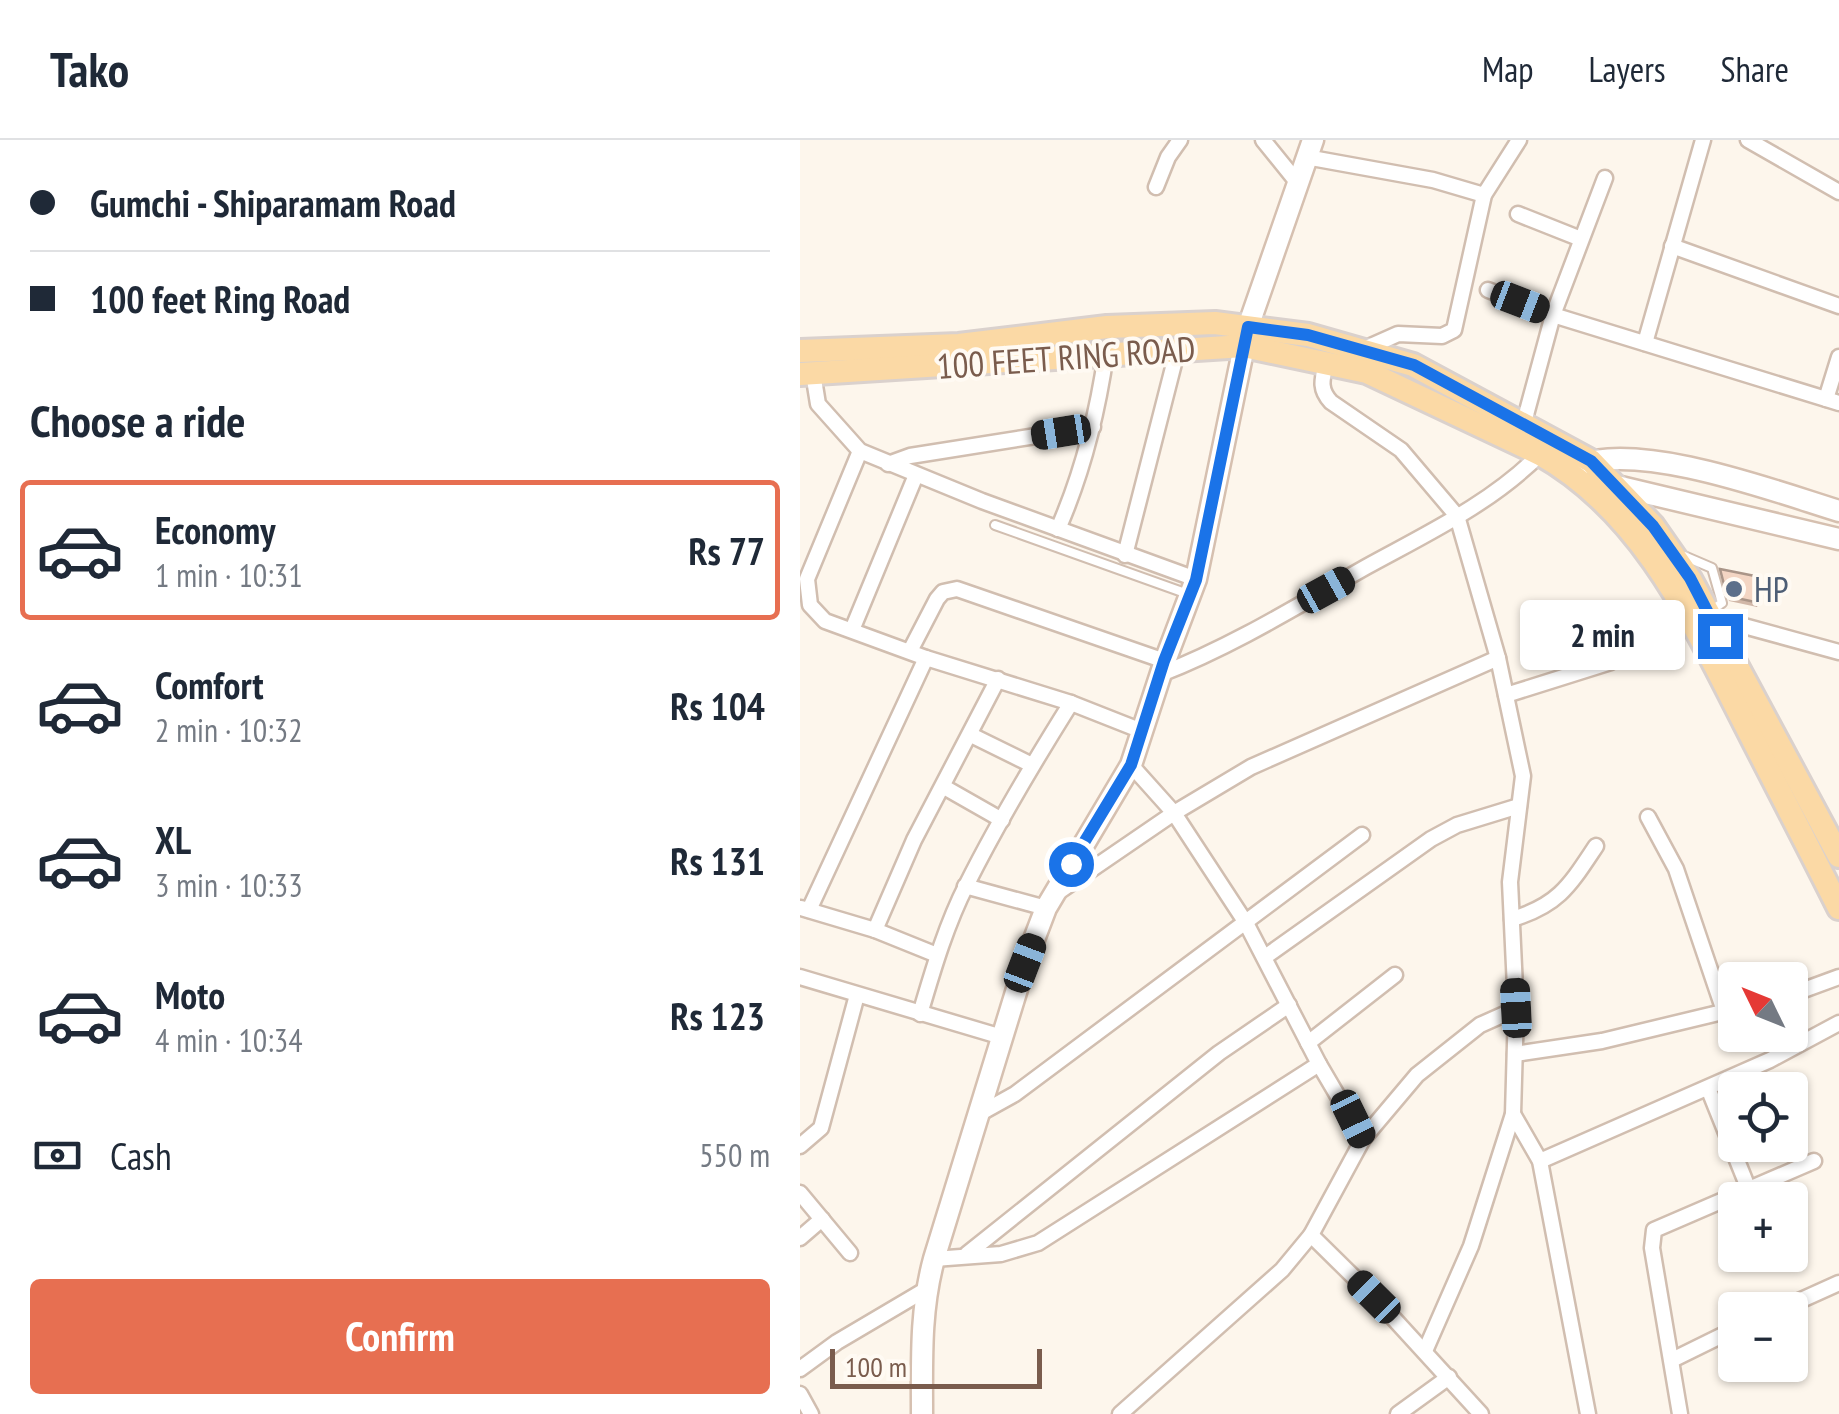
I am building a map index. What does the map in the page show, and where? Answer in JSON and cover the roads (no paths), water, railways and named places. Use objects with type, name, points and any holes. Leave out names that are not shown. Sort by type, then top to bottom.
[{"type":"main road","name":"100 FEET RING ROAD","points":[[800,352],[959,345],[1106,328],[1215,323],[1326,363],[1367,372],[1540,454],[1602,486],[1653,526],[1709,615],[1839,856]]},
{"type":"main road","name":"100 FEET RING ROAD","points":[[806,373],[1106,354],[1246,337],[1308,335],[1414,365],[1591,461],[1602,486],[1687,610],[1839,908]]},
{"type":"street","points":[[1156,187],[1180,140]]},
{"type":"street","points":[[1263,140],[1297,182]]},
{"type":"street","points":[[1361,350],[1398,334],[1442,336],[1454,330],[1484,195],[1519,140]]},
{"type":"street","points":[[1645,343],[1702,140]]},
{"type":"street","points":[[1748,140],[1839,192]]},
{"type":"street","points":[[922,1414],[925,1290],[934,1259],[1048,902],[1131,765],[1193,587],[1246,337],[1309,148],[1484,195]]},
{"type":"street","points":[[1523,426],[1552,315],[1605,178]]},
{"type":"street","points":[[1518,214],[1581,239]]},
{"type":"street","points":[[1672,246],[1839,306]]},
{"type":"street","points":[[1488,290],[1552,315],[1833,401],[1839,357]]},
{"type":"street","points":[[1126,555],[1178,348]]},
{"type":"street","points":[[1058,529],[1077,484],[1093,427],[1106,354]]},
{"type":"street","points":[[1326,363],[1323,394],[1401,450],[1457,516],[1498,658],[1523,776],[1510,882],[1516,1008],[1513,1114],[1472,1246],[1425,1352]]},
{"type":"street","points":[[806,373],[818,404],[860,451],[1126,555],[1193,587]]},
{"type":"street","points":[[888,464],[910,456],[1093,427]]},
{"type":"street","points":[[860,451],[807,579],[810,605],[816,614],[926,658],[1070,703],[1142,731]]},
{"type":"street","points":[[910,651],[942,592],[957,589],[1163,667],[1228,645],[1457,516],[1521,473],[1540,454]]},
{"type":"street","points":[[1568,469],[1591,461],[1636,459],[1742,481],[1839,511]]},
{"type":"street","points":[[852,630],[916,475]]},
{"type":"street","points":[[1602,486],[1839,539]]},
{"type":"street","points":[[1709,615],[1839,652]]},
{"type":"street","points":[[926,658],[805,909],[937,955]]},
{"type":"street","points":[[966,886],[1048,902],[1174,813],[1251,768],[1498,658]]},
{"type":"street","points":[[1506,695],[1611,662]]},
{"type":"street","points":[[874,930],[914,840],[998,679]]},
{"type":"street","points":[[920,1014],[937,955],[966,886],[1070,703]]},
{"type":"street","points":[[971,735],[1032,765]]},
{"type":"street","points":[[1131,765],[1174,813],[1246,922],[1362,1138]]},
{"type":"street","points":[[944,787],[1002,820]]},
{"type":"street","points":[[1265,957],[1431,840],[1457,826],[1519,806]]},
{"type":"street","points":[[1648,817],[1676,868],[1718,978]]},
{"type":"street","points":[[979,1114],[1014,1094],[1362,836]]},
{"type":"street","points":[[1512,919],[1552,903],[1568,888],[1596,846]]},
{"type":"street","points":[[1308,1043],[1395,975]]},
{"type":"street","points":[[800,977],[1002,1037]]},
{"type":"street","points":[[1808,988],[1839,977]]},
{"type":"street","points":[[800,1146],[821,1128],[857,995]]},
{"type":"street","points":[[966,1255],[1203,1065],[1288,1004]]},
{"type":"street","points":[[1120,1414],[1282,1270],[1311,1235],[1362,1138],[1418,1075],[1480,1025],[1516,1008]]},
{"type":"street","points":[[1515,1054],[1602,1041],[1718,1013]]},
{"type":"street","points":[[1540,1161],[1802,1046],[1839,1024]]},
{"type":"street","points":[[934,1259],[1000,1254],[1038,1243],[1319,1064]]},
{"type":"street","points":[[1708,1088],[1746,1182]]},
{"type":"street","points":[[1513,1114],[1540,1161],[1588,1414]]},
{"type":"street","points":[[1768,1182],[1814,1162]]},
{"type":"street","points":[[800,1193],[850,1253]]},
{"type":"street","points":[[1680,1414],[1652,1248],[1654,1230],[1718,1203]]},
{"type":"street","points":[[800,1238],[822,1220]]},
{"type":"street","points":[[1311,1235],[1481,1414]]},
{"type":"street","points":[[1808,1297],[1839,1283]]},
{"type":"street","points":[[800,1370],[838,1342],[925,1290]]},
{"type":"street","points":[[1672,1360],[1718,1338]]},
{"type":"street","points":[[1398,1414],[1450,1378]]},
{"type":"street","points":[[800,1394],[811,1414]]},
{"type":"lane","points":[[995,525],[1193,587]]},
{"type":"place","name":"HP","points":[[1734,589]]}]
